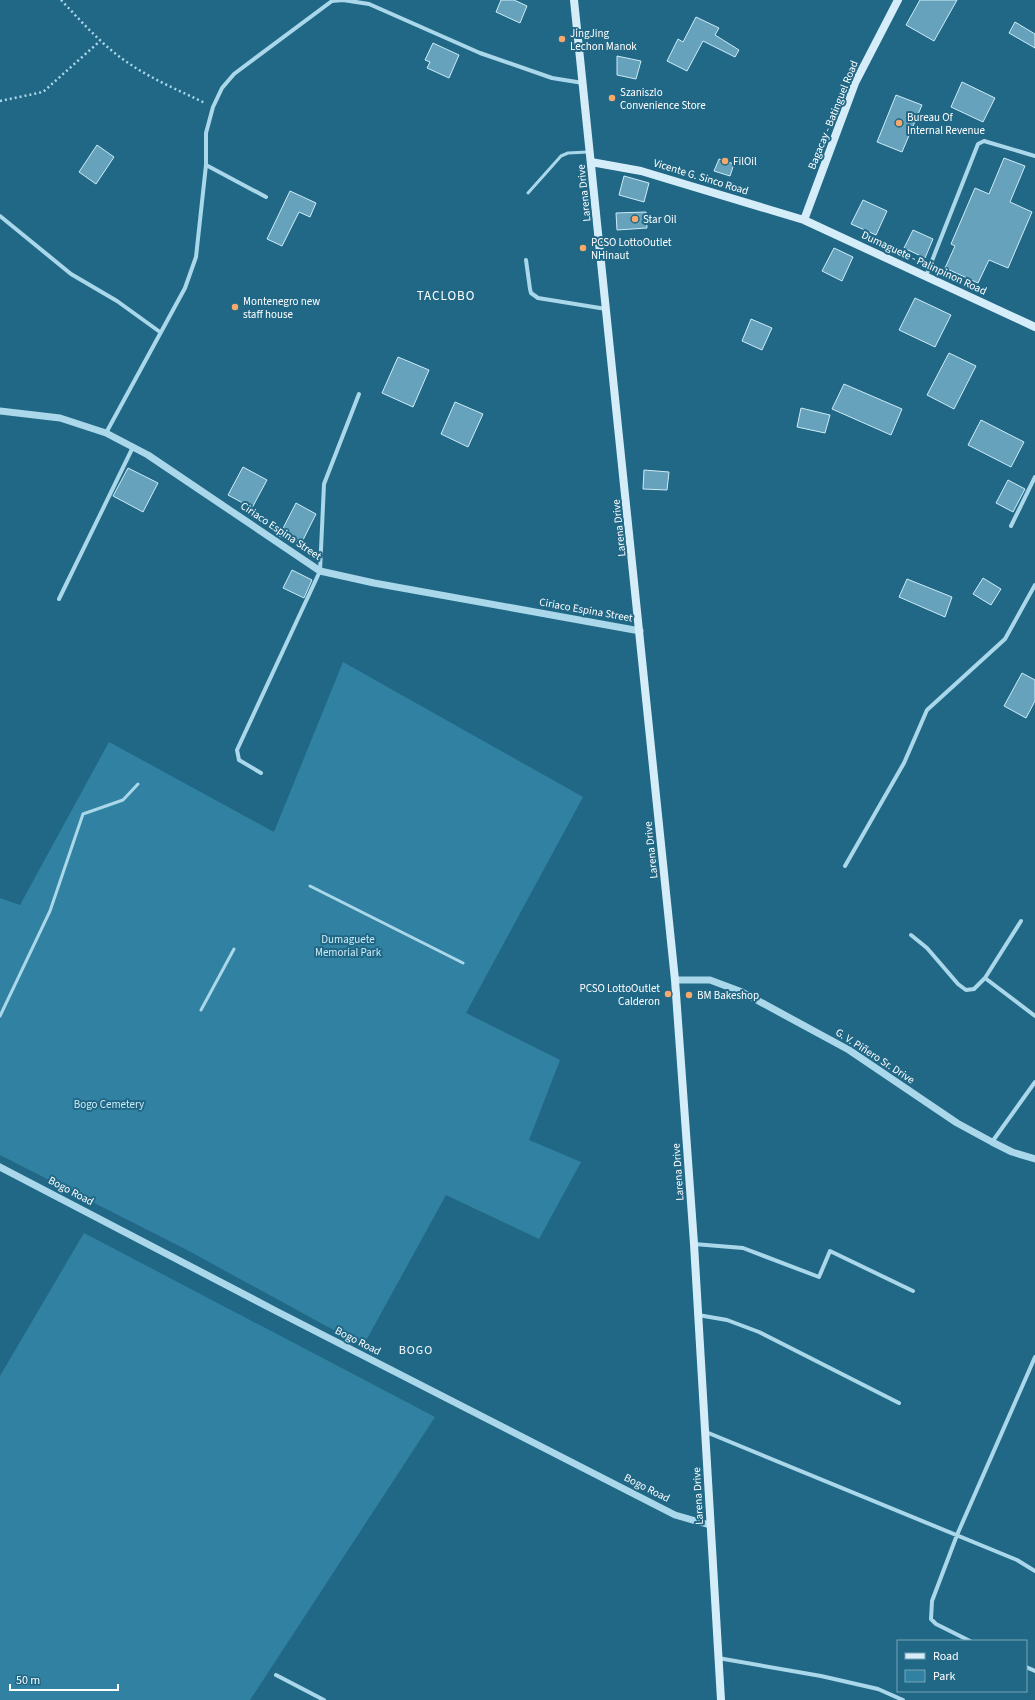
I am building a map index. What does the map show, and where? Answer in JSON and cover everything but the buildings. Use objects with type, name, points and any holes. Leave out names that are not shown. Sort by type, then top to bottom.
[{"type":"main road","name":"Larena Drive","points":[[574,0],[675,980],[694,1244],[721,1700]]},
{"type":"main road","name":"Bagacay - Batinguel Road","points":[[804,220],[855,83],[898,0]]},
{"type":"main road","name":"Vicente G. Sinco Road","points":[[591,162],[641,170],[804,220]]},
{"type":"main road","name":"Dumaguete - Palinpinon Road","points":[[804,220],[1035,327]]},
{"type":"street","points":[[106,433],[160,332],[176,307],[196,257],[206,165],[206,133],[213,107],[222,88],[234,74],[332,1],[342,0],[369,4],[480,52],[552,78],[583,83]]},
{"type":"street","points":[[926,276],[978,144],[984,141],[1035,156]]},
{"type":"street","points":[[206,165],[266,197]]},
{"type":"street","points":[[0,216],[71,274],[117,301],[160,332]]},
{"type":"street","points":[[526,260],[531,293],[538,298],[607,309]]},
{"type":"street","points":[[261,773],[242,763],[237,756],[237,750],[320,571],[324,484],[359,394]]},
{"type":"street","name":"Ciriaco Espina Street","points":[[0,411],[60,418],[106,433],[148,455],[320,571],[374,583],[640,631]]},
{"type":"street","points":[[59,599],[133,447]]},
{"type":"street","points":[[1011,526],[1035,477]]},
{"type":"street","points":[[845,866],[904,763],[927,710],[1005,639],[1035,585]]},
{"type":"street","points":[[911,935],[927,948],[958,984],[966,990],[974,989],[985,978],[1021,921]]},
{"type":"street","points":[[985,978],[1035,1016]]},
{"type":"street","name":"G. V. Piñero Sr. Drive","points":[[675,980],[710,980],[742,992],[849,1050],[932,1107],[992,1142],[1035,1159]]},
{"type":"street","points":[[992,1142],[1035,1082]]},
{"type":"street","name":"Bogo Road","points":[[0,1167],[276,1311],[668,1511],[710,1525]]},
{"type":"street","points":[[694,1244],[744,1248],[819,1277],[830,1251],[913,1291]]},
{"type":"street","points":[[698,1315],[727,1320],[759,1332],[899,1403]]},
{"type":"street","points":[[968,1640],[936,1624],[931,1619],[932,1602],[957,1535],[1035,1357]]},
{"type":"street","points":[[706,1432],[1017,1560],[1035,1571]]},
{"type":"street","points":[[718,1658],[864,1685],[884,1691],[903,1700]]},
{"type":"street","points":[[276,1675],[324,1700]]},
{"type":"lane","points":[[528,193],[561,156],[568,153],[590,152]]},
{"type":"lane","points":[[0,1016],[50,911],[83,814],[123,800],[138,784]]},
{"type":"lane","points":[[310,886],[463,964]]},
{"type":"lane","points":[[201,1010],[234,949]]},
{"type":"path","points":[[61,0],[100,40],[124,60],[156,80],[213,107]]},
{"type":"path","points":[[0,101],[43,92],[100,40]]},
{"type":"green space","name":"Dumaguete Memorial Park","points":[[343,662],[583,797],[466,1013],[560,1060],[529,1140],[581,1162],[539,1239],[446,1195],[363,1346],[187,1250],[0,1155],[0,898],[20,905],[109,742],[274,832]]},
{"type":"green space","points":[[84,1233],[435,1417],[250,1700],[0,1700],[0,1376]]},
{"type":"place","name":"JingJing Lechon Manok","points":[[562,39]]},
{"type":"place","name":"Szaniszlo Convenience Store","points":[[612,98]]},
{"type":"place","name":"Bureau Of Internal Revenue","points":[[899,123]]},
{"type":"place","name":"FilOil","points":[[725,161]]},
{"type":"place","name":"Star Oil","points":[[635,219]]},
{"type":"place","name":"PCSO LottoOutlet NHinaut","points":[[583,248]]},
{"type":"place","name":"Montenegro new staff house","points":[[235,307]]},
{"type":"place","name":"PCSO LottoOutlet Calderon","points":[[668,994]]},
{"type":"place","name":"BM Bakeshop","points":[[689,995]]},
{"type":"district","name":"TACLOBO","points":[[446,296]]},
{"type":"district","name":"BOGO","points":[[416,1350]]},
{"type":"park label","name":"Bogo Cemetery","points":[[109,1104]]}]
